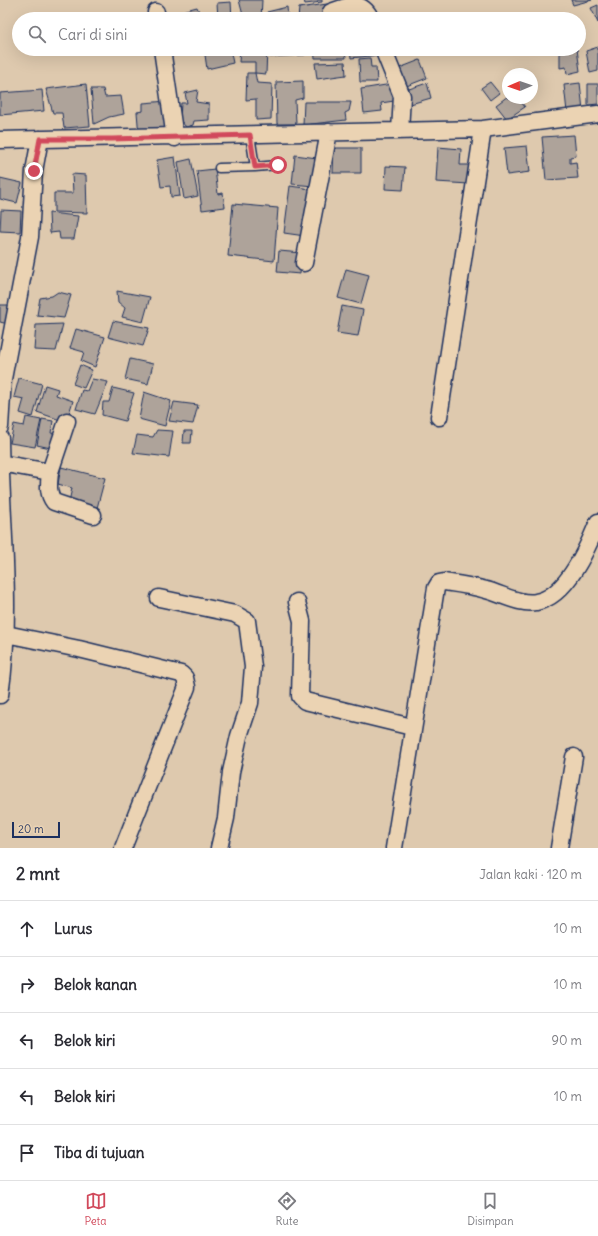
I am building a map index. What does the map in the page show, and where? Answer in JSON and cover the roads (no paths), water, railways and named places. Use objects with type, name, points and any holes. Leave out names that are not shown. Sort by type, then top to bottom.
[{"type":"street","points":[[331,12],[356,3],[362,4],[369,12]]},
{"type":"street","points":[[163,56],[175,138]]},
{"type":"street","points":[[386,56],[402,96],[400,131]]},
{"type":"street","points":[[0,140],[175,138],[329,132],[483,129],[598,114]]},
{"type":"street","points":[[439,417],[483,129]]},
{"type":"street","points":[[304,263],[329,132]]},
{"type":"street","points":[[0,427],[3,379],[30,237],[34,171],[40,139]]},
{"type":"street","points":[[67,421],[50,472],[50,497],[54,502],[93,515]]},
{"type":"street","points":[[0,438],[5,551],[6,634],[1,686]]},
{"type":"street","points":[[0,463],[50,472]]},
{"type":"street","points":[[394,848],[434,596],[439,583],[444,582],[485,589],[520,601],[537,602],[551,595],[578,567],[598,522]]},
{"type":"street","points":[[159,598],[203,609],[235,614],[247,621],[253,667],[250,703],[239,736],[231,772],[226,818],[219,848]]},
{"type":"street","points":[[297,602],[302,621],[300,696],[305,702],[412,727]]},
{"type":"street","points":[[6,634],[80,649],[181,674],[185,678],[187,687],[123,848]]},
{"type":"street","points":[[559,848],[574,757]]},
{"type":"lane","points":[[250,135],[255,167]]},
{"type":"lane","points":[[219,168],[278,165]]}]
